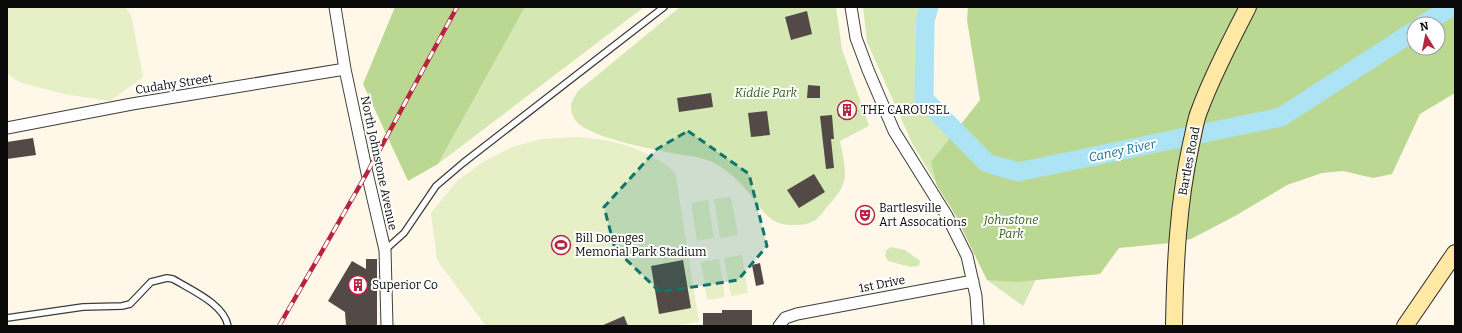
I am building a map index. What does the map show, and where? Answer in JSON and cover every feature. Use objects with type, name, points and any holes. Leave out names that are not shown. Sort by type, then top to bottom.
[{"type":"main road","name":"Bartles Road","points":[[1174,326],[1178,218],[1185,171],[1199,110],[1226,49],[1247,8]]},
{"type":"main road","points":[[1405,326],[1455,253]]},
{"type":"street","name":"North Johnstone Avenue","points":[[335,7],[345,69],[385,250],[387,326]]},
{"type":"street","points":[[851,7],[856,38],[891,124],[947,216],[967,256],[976,296],[978,326]]},
{"type":"street","name":"Cudahy Street","points":[[7,128],[132,104],[345,69]]},
{"type":"street","name":"1st Drive","points":[[780,326],[785,318],[797,314],[973,281]]},
{"type":"lane","points":[[385,250],[404,233],[436,186],[664,7]]},
{"type":"lane","points":[[7,318],[82,307],[122,306],[130,304],[151,282],[167,278],[174,279],[213,303],[221,312],[228,326]]},
{"type":"highlighted area","points":[[688,131],[749,174],[767,246],[738,280],[660,292],[615,249],[604,207],[657,149]]},
{"type":"green space","points":[[7,7],[125,7],[131,15],[143,77],[110,101],[64,94],[19,82],[7,73]]},
{"type":"green space","points":[[395,7],[525,7],[438,164],[408,181],[363,84]]},
{"type":"green space","points":[[525,7],[644,7],[438,164]]},
{"type":"green space","name":"Kiddie Park","points":[[680,7],[836,7],[842,49],[869,126],[840,141],[845,165],[845,177],[841,189],[836,197],[814,221],[797,225],[776,222],[765,213],[747,190],[736,179],[725,169],[716,164],[700,158],[618,141],[586,129],[574,118],[571,105],[578,91]]},
{"type":"green space","name":"Johnstone Park","points":[[863,7],[921,7],[915,25],[917,105],[986,173],[1091,166],[1023,306],[987,280],[955,214],[913,145],[867,42]]},
{"type":"green space","points":[[968,7],[1455,7],[1455,93],[1420,114],[1392,174],[1373,178],[1343,171],[1322,173],[1287,185],[1235,216],[1191,239],[1170,243],[1119,248],[1100,274],[1016,282],[987,280],[955,214],[937,186],[931,162],[980,100],[967,20]]},
{"type":"green space","name":"Bill Doenges Memorial Park Stadium","points":[[578,137],[618,143],[630,147],[663,163],[675,172],[699,322],[675,326],[486,326],[437,260],[431,213],[457,181],[483,162],[512,147],[542,139]]},
{"type":"green space","points":[[731,197],[738,235],[720,238],[714,199]]},
{"type":"green space","points":[[708,200],[714,238],[697,241],[691,203]]},
{"type":"green space","points":[[891,247],[905,250],[920,261],[919,266],[911,267],[888,261],[885,256],[886,250]]},
{"type":"green space","points":[[742,255],[748,293],[731,296],[724,258]]},
{"type":"green space","points":[[719,259],[725,297],[707,300],[701,262]]},
{"type":"building","points":[[807,11],[812,34],[791,40],[785,17]]},
{"type":"building","points":[[808,85],[820,86],[820,98],[807,98]]},
{"type":"building","points":[[711,93],[713,107],[679,112],[677,98]]},
{"type":"building","name":"THE CAROUSEL","points":[[846,102],[852,103],[855,108],[855,114],[848,119],[838,116],[839,106]]},
{"type":"building","points":[[767,111],[770,135],[751,137],[748,113]]},
{"type":"building","points":[[832,115],[834,139],[831,139],[834,168],[826,169],[820,116]]},
{"type":"building","points":[[33,138],[36,155],[7,159],[7,142]]},
{"type":"building","points":[[814,174],[825,192],[799,208],[787,190]]},
{"type":"building","name":"Superior Co","points":[[366,259],[377,259],[377,326],[346,326],[345,312],[328,301],[352,261],[366,269]]},
{"type":"building","points":[[683,260],[691,308],[659,314],[651,266]]},
{"type":"building","points":[[760,263],[764,284],[756,286],[752,265]]},
{"type":"building","points":[[722,310],[752,310],[752,326],[703,326],[703,313],[722,313]]},
{"type":"building","points":[[624,316],[628,326],[601,326]]},
{"type":"waterway","name":"Caney River","points":[[929,7],[925,21],[924,99],[987,163],[1018,172],[1281,117],[1406,36]]},
{"type":"waterway","name":"Caney River","points":[[1437,16],[1451,7]]},
{"type":"railway","points":[[279,326],[367,173],[457,7]]},
{"type":"place","name":"THE CAROUSEL","points":[[847,110]]},
{"type":"place","name":"Bartlesville Art Assocations","points":[[865,215]]},
{"type":"place","name":"Bill Doenges Memorial Park Stadium","points":[[561,245]]},
{"type":"place","name":"Superior Co","points":[[358,285]]}]
